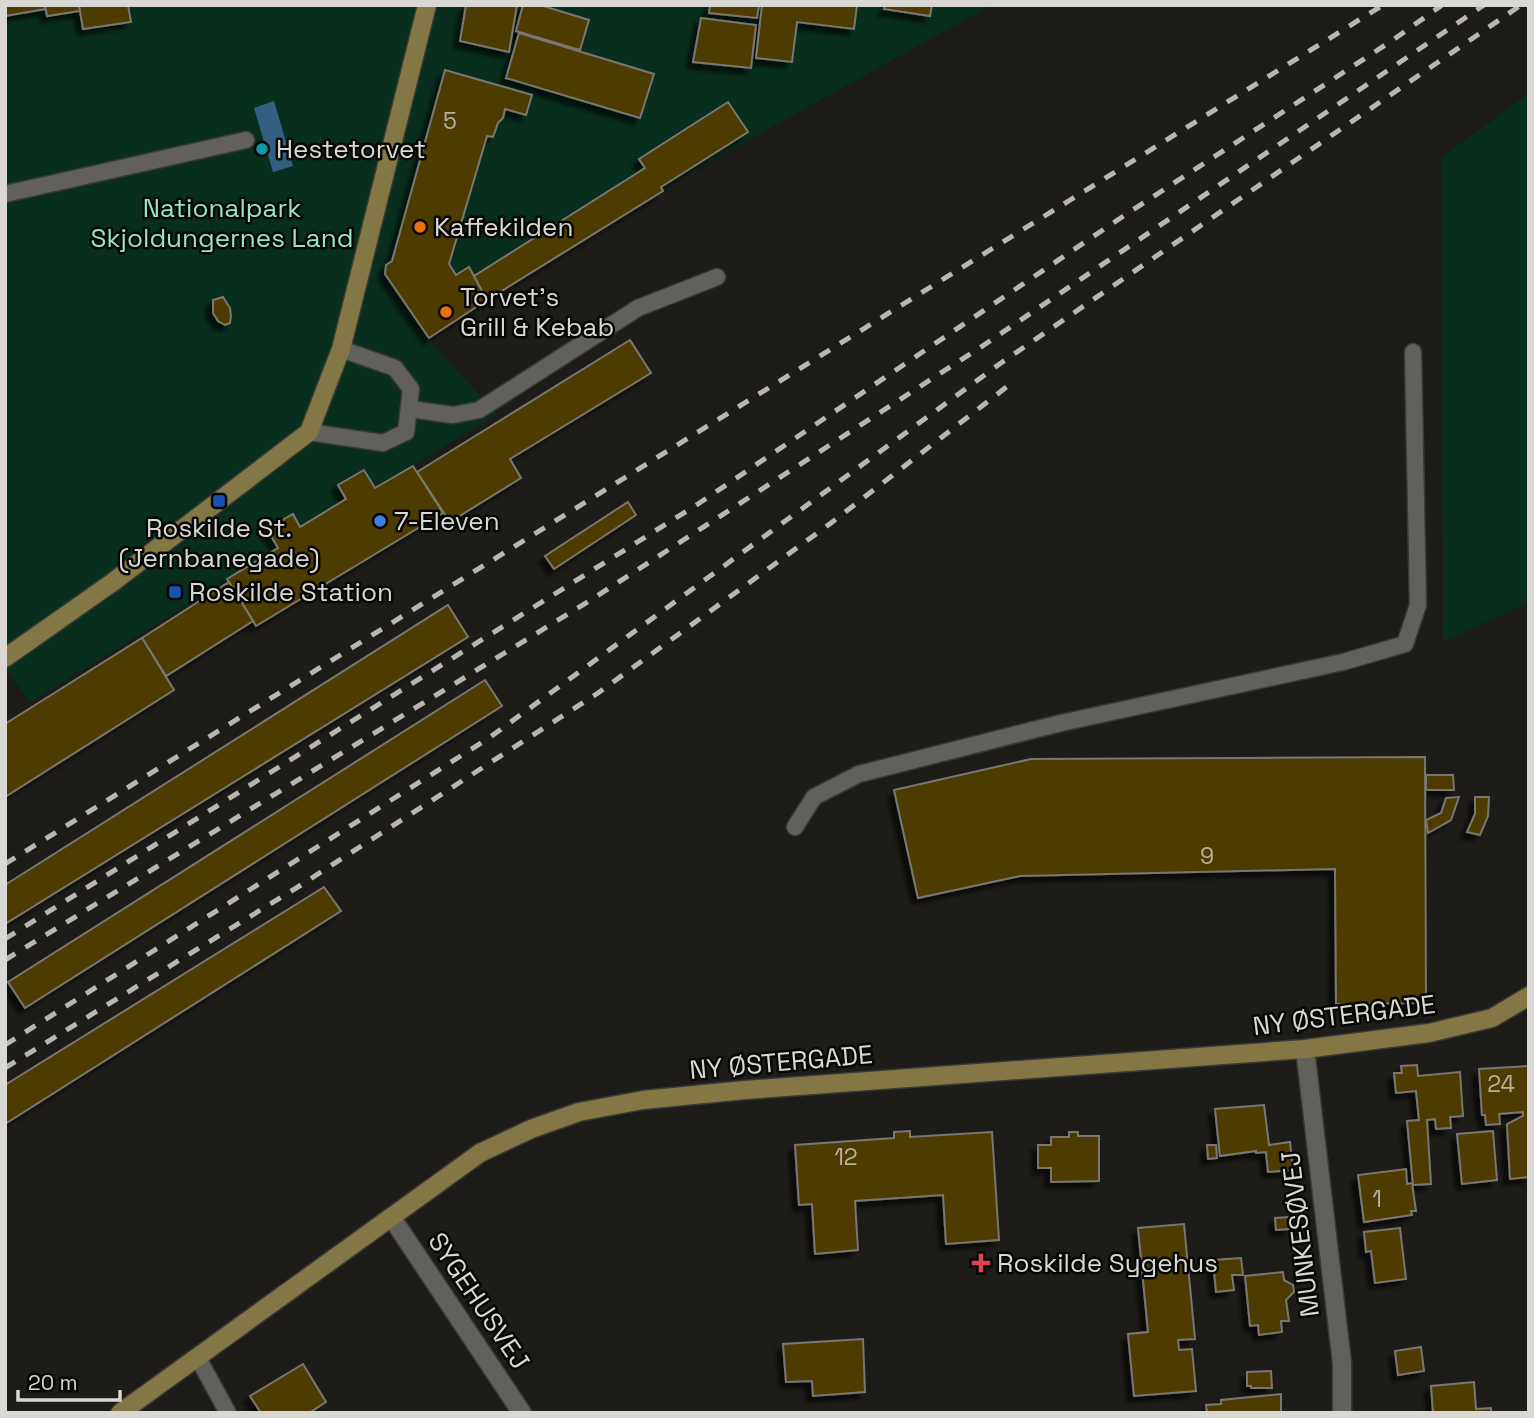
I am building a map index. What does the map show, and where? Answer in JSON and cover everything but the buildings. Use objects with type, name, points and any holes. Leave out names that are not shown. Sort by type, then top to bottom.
[{"type":"main road","points":[[5,658],[113,582],[309,432],[341,349],[427,5]]},
{"type":"main road","name":"NY ØSTERGADE","points":[[120,1413],[480,1153],[531,1129],[579,1112],[643,1101],[745,1090],[1305,1049],[1429,1033],[1492,1018],[1529,996]]},
{"type":"street","name":"MUNKESØVEJ","points":[[1305,1049],[1342,1363],[1342,1413]]},
{"type":"street","name":"SYGEHUSVEJ","points":[[392,1218],[522,1413]]},
{"type":"lane","points":[[5,194],[246,140]]},
{"type":"lane","points":[[410,409],[453,415],[479,410],[639,308],[717,277]]},
{"type":"lane","points":[[309,432],[383,443],[405,432],[411,389],[395,368],[341,349]]},
{"type":"lane","points":[[795,827],[814,797],[859,774],[1061,723],[1342,662],[1405,644],[1418,606],[1413,352]]},
{"type":"lane","points":[[198,1359],[228,1413]]},
{"type":"green space","name":"Nationalpark Skjoldungernes Land","points":[[5,5],[992,5],[415,325],[497,414],[30,702],[5,668]]},
{"type":"green space","points":[[1529,93],[1529,603],[1443,642],[1442,157]]},
{"type":"water","points":[[274,101],[293,166],[273,172],[254,108]]},
{"type":"railway","points":[[5,864],[1383,5]]},
{"type":"railway","points":[[5,939],[698,504],[1122,217],[1393,40],[1442,5]]},
{"type":"railway","points":[[5,960],[594,598],[984,345],[1484,5]]},
{"type":"railway","points":[[5,1045],[489,738],[1001,363],[1521,5]]},
{"type":"railway","points":[[5,1068],[301,885],[598,693],[831,523],[1013,382]]},
{"type":"place","name":"Hestetorvet","points":[[262,149]]},
{"type":"place","name":"Kaffekilden","points":[[420,227]]},
{"type":"place","name":"Torvet's Grill & Kebab","points":[[446,312]]},
{"type":"place","name":"Roskilde St. (Jernbanegade)","points":[[219,501]]},
{"type":"place","name":"7-Eleven","points":[[380,521]]},
{"type":"place","name":"Roskilde Station","points":[[175,592]]},
{"type":"place","name":"Roskilde Sygehus","points":[[981,1263]]}]
